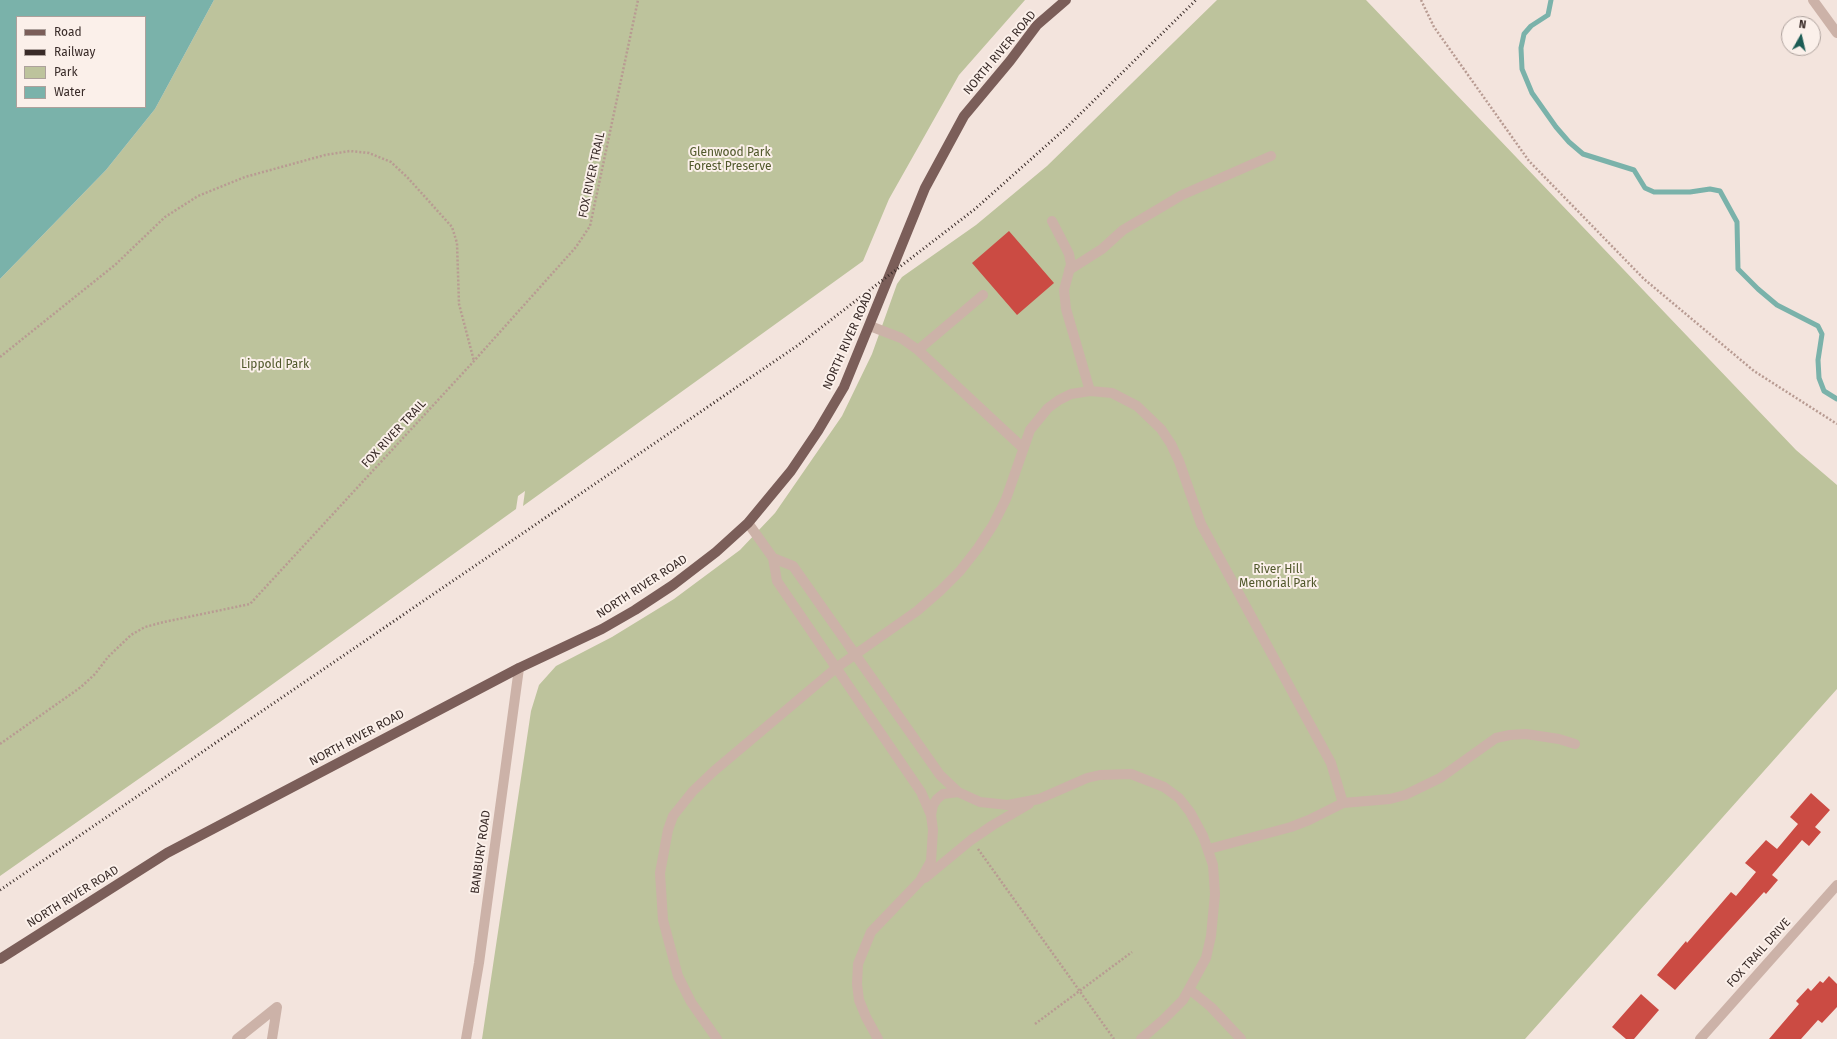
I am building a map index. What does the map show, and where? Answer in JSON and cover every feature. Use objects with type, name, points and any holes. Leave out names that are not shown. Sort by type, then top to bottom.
[{"type":"main road","name":"NORTH RIVER ROAD","points":[[0,959],[167,853],[519,668],[602,629],[635,610],[673,585],[716,552],[748,523],[791,471],[818,431],[844,388],[926,188],[964,116],[1010,61],[1037,25],[1066,0]]},
{"type":"street","points":[[1813,0],[1837,33]]},
{"type":"street","points":[[1069,270],[1102,250],[1123,230],[1182,195],[1271,156]]},
{"type":"street","points":[[1052,221],[1069,254],[1070,264],[1064,290],[1066,309],[1090,391]]},
{"type":"street","points":[[918,350],[983,294]]},
{"type":"street","points":[[870,326],[901,338],[918,350],[1023,448]]},
{"type":"street","points":[[717,1039],[691,1002],[678,976],[669,950],[663,920],[660,874],[668,830],[673,816],[681,805],[714,771],[836,668],[917,611],[960,571],[978,548],[993,525],[1006,499],[1030,430],[1039,417],[1048,408],[1059,400],[1072,394],[1090,391],[1112,393],[1137,406],[1161,429],[1171,444],[1187,481],[1201,524],[1321,743],[1336,776],[1343,803]]},
{"type":"street","points":[[748,523],[773,558],[777,581],[921,792],[931,815]]},
{"type":"street","points":[[773,558],[794,566],[940,775],[958,792],[980,802],[994,804],[1008,805],[1039,799]]},
{"type":"street","name":"BANBURY ROAD","points":[[466,1039],[479,963],[519,668]]},
{"type":"street","points":[[1209,849],[1291,827],[1343,803],[1390,799],[1405,795],[1440,778],[1496,738],[1510,734],[1542,736],[1575,744]]},
{"type":"street","points":[[878,1039],[859,1000],[856,984],[858,964],[871,932],[920,881],[971,840],[993,825],[1039,799],[1086,778],[1100,775],[1131,774],[1164,787],[1179,798],[1197,823],[1209,849],[1215,878],[1214,915],[1206,958],[1182,1000],[1163,1020],[1141,1039]]},
{"type":"street","points":[[920,881],[932,860],[932,805],[944,794],[958,792]]},
{"type":"street","name":"FOX TRAIL DRIVE","points":[[1700,1039],[1837,885]]},
{"type":"street","points":[[1189,989],[1211,1007],[1241,1039]]},
{"type":"street","points":[[237,1039],[277,1007],[272,1039]]},
{"type":"path","name":"FOX RIVER TRAIL","points":[[0,744],[81,687],[95,674],[120,645],[131,635],[145,627],[250,604],[474,362],[576,247],[590,226],[638,0]]},
{"type":"path","points":[[1421,0],[1434,28],[1529,161],[1627,262],[1644,279],[1754,371],[1837,424]]},
{"type":"path","points":[[0,357],[116,264],[165,218],[198,196],[245,176],[325,155],[350,151],[369,153],[391,162],[408,178],[452,227],[456,243],[459,304],[474,362]]},
{"type":"path","points":[[971,840],[1114,1039]]},
{"type":"path","points":[[1035,1024],[1132,952]]},
{"type":"green space","name":"Lippold Park","points":[[214,0],[1025,0],[959,75],[889,199],[863,261],[523,506],[525,491],[518,496],[516,509],[220,722],[0,876],[0,279],[106,170],[155,109]]},
{"type":"green space","name":"River Hill Memorial Park","points":[[1217,0],[1366,0],[1796,450],[1837,485],[1837,689],[1525,1039],[482,1039],[531,711],[539,685],[556,666],[612,637],[674,599],[740,550],[775,513],[842,416],[872,354],[897,284],[902,277],[976,225],[1047,166]]},
{"type":"water","points":[[0,0],[214,0],[155,109],[106,170],[0,279]]},
{"type":"building","points":[[1009,231],[1054,283],[1017,315],[972,263]]},
{"type":"building","points":[[1811,793],[1830,810],[1815,827],[1821,832],[1809,846],[1802,840],[1772,875],[1778,880],[1766,894],[1764,892],[1675,990],[1657,975],[1731,892],[1736,896],[1756,872],[1745,863],[1766,840],[1777,849],[1798,824],[1790,817]]},
{"type":"building","points":[[1829,976],[1837,984],[1837,1007],[1822,1023],[1818,1020],[1801,1039],[1769,1039],[1799,1004],[1796,1001],[1808,988],[1811,991],[1820,981],[1823,983]]},
{"type":"building","points":[[1641,994],[1659,1010],[1634,1039],[1626,1039],[1612,1027]]},
{"type":"waterway","points":[[1551,0],[1548,15],[1531,26],[1524,34],[1521,48],[1522,69],[1532,93],[1556,127],[1569,142],[1583,154],[1634,170],[1645,188],[1654,192],[1690,192],[1710,189],[1720,191],[1737,222],[1738,269],[1777,305],[1818,326],[1822,334],[1818,360],[1819,378],[1824,391],[1837,399]]},
{"type":"railway","points":[[0,890],[797,346],[975,209],[1066,128],[1196,0]]},
{"type":"park label","name":"Glenwood Park Forest Preserve","points":[[730,160]]}]
